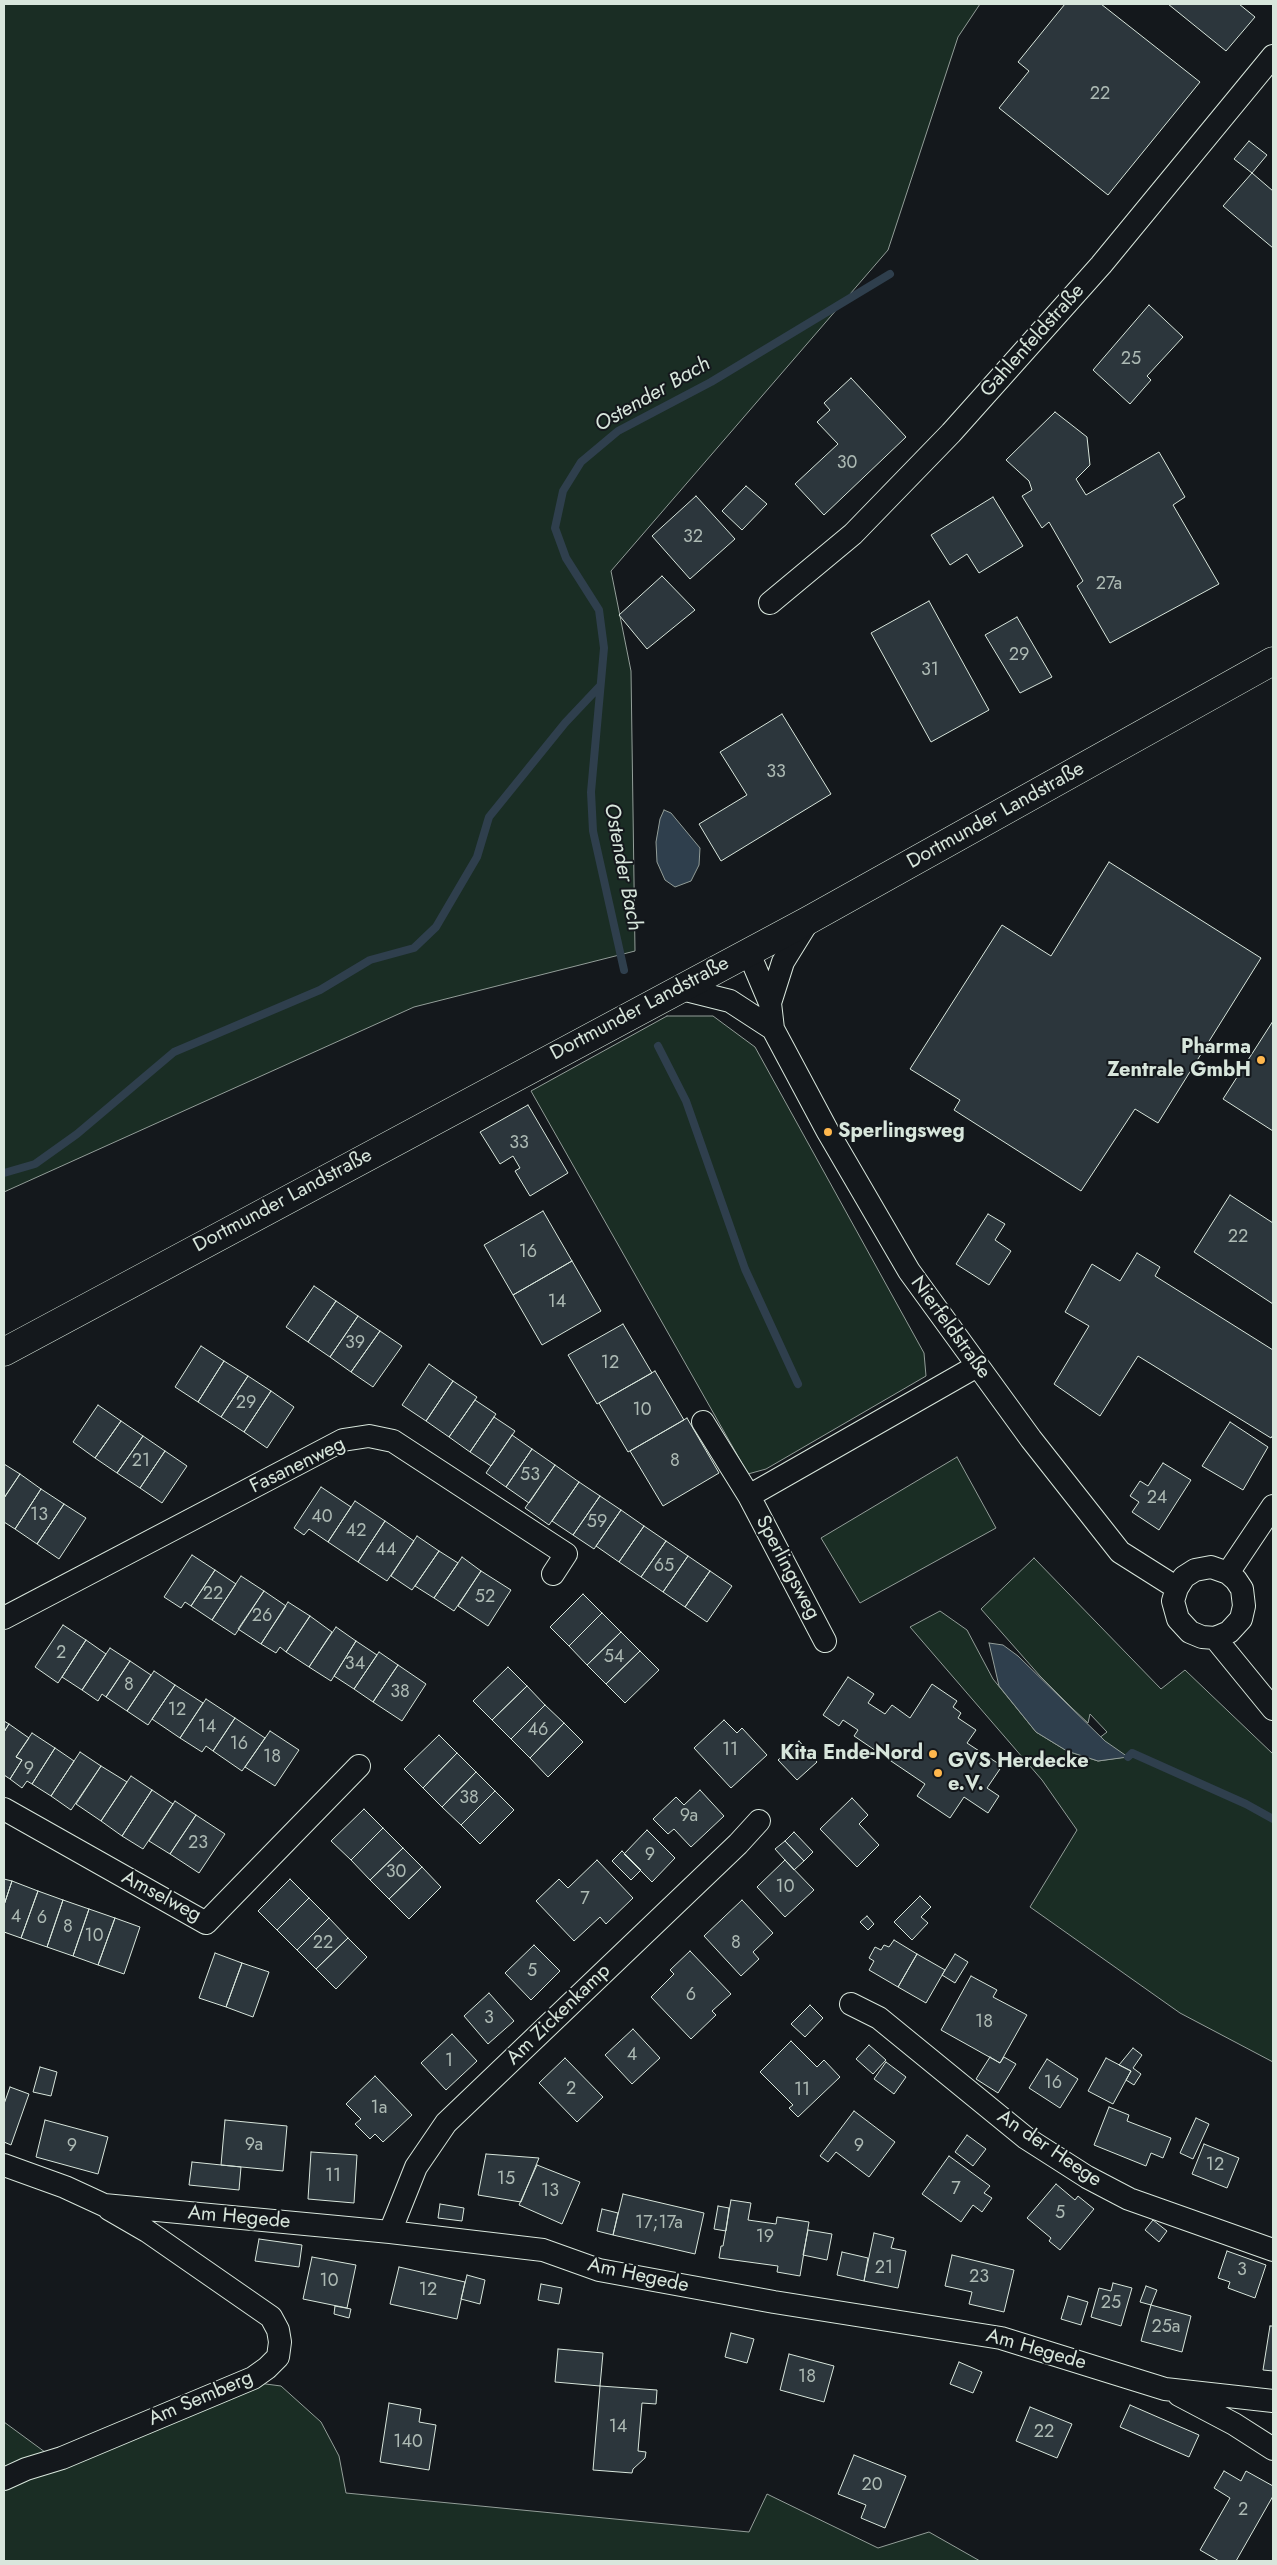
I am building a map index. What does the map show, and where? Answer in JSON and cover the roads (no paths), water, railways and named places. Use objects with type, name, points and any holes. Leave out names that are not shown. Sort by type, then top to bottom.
[{"type":"main road","name":"Dortmunder Landstraße","points":[[4,1352],[678,988],[809,920],[1273,661]]},
{"type":"street","name":"Gahlenfeldstraße","points":[[770,603],[853,534],[952,432],[1101,264],[1273,56]]},
{"type":"street","name":"Nierfeldstraße","points":[[770,1003],[783,962],[809,920]]},
{"type":"street","name":"Nierfeldstraße","points":[[748,951],[770,1003],[772,1029],[828,1132],[909,1271],[1069,1490],[1120,1552],[1176,1588]]},
{"type":"street","name":"Nierfeldstraße","points":[[678,988],[730,1001],[772,1029]]},
{"type":"street","name":"Sperlingsweg","points":[[749,1496],[977,1366]]},
{"type":"street","name":"Sperlingsweg","points":[[703,1422],[749,1496],[825,1641]]},
{"type":"street","name":"Fasanenweg","points":[[4,1618],[343,1440],[369,1436],[393,1441],[566,1554],[553,1574]]},
{"type":"street","points":[[1228,1572],[1273,1506]]},
{"type":"street","points":[[1211,1567],[1228,1572],[1242,1589],[1244,1606],[1241,1619],[1229,1632],[1215,1638],[1202,1637],[1190,1632],[1178,1619],[1173,1601],[1176,1588],[1184,1577],[1195,1570],[1211,1567]]},
{"type":"street","points":[[1215,1638],[1273,1709]]},
{"type":"street","name":"Amselweg","points":[[4,1810],[206,1923],[359,1766]]},
{"type":"street","name":"Am Zickenkamp","points":[[390,2232],[416,2167],[446,2123],[738,1844],[759,1821]]},
{"type":"street","name":"An der Heege","points":[[851,2004],[879,2018],[913,2043],[1012,2127],[1087,2177],[1129,2199],[1273,2250]]},
{"type":"street","name":"Am Hegede","points":[[4,2165],[65,2187],[104,2205],[390,2232],[542,2250],[599,2270],[774,2302],[1002,2338],[1165,2389],[1273,2401]]},
{"type":"street","name":"Am Semberg","points":[[4,2479],[26,2468],[62,2458],[253,2378],[278,2357],[280,2342],[278,2330],[271,2317],[147,2231],[104,2205]]},
{"type":"street","points":[[1165,2389],[1234,2424],[1273,2449]]},
{"type":"water","points":[[664,810],[671,813],[700,848],[699,865],[691,881],[675,887],[665,880],[657,862],[656,842],[660,819]]},
{"type":"water","points":[[989,1643],[1003,1645],[1018,1656],[1105,1741],[1128,1757],[1098,1761],[1067,1751],[1036,1732],[999,1686]]},
{"type":"waterway","name":"Ostender Bach","points":[[624,970],[593,831],[591,792],[604,648],[599,610],[566,558],[555,528],[563,491],[581,462],[618,431],[711,382],[890,274]]},
{"type":"waterway","points":[[4,1173],[35,1164],[77,1134],[174,1052],[320,990],[370,960],[414,948],[436,927],[477,857],[489,817],[565,723],[599,687]]},
{"type":"waterway","points":[[658,1046],[686,1101],[745,1269],[798,1384]]},
{"type":"waterway","points":[[1128,1757],[1132,1753],[1246,1804],[1273,1819]]},
{"type":"place","name":"Pharma Zentrale GmbH","points":[[1261,1060]]},
{"type":"place","name":"Sperlingsweg","points":[[828,1132]]},
{"type":"place","name":"Kita Ende-Nord","points":[[933,1754]]},
{"type":"place","name":"GVS Herdecke e.V.","points":[[938,1773]]}]
